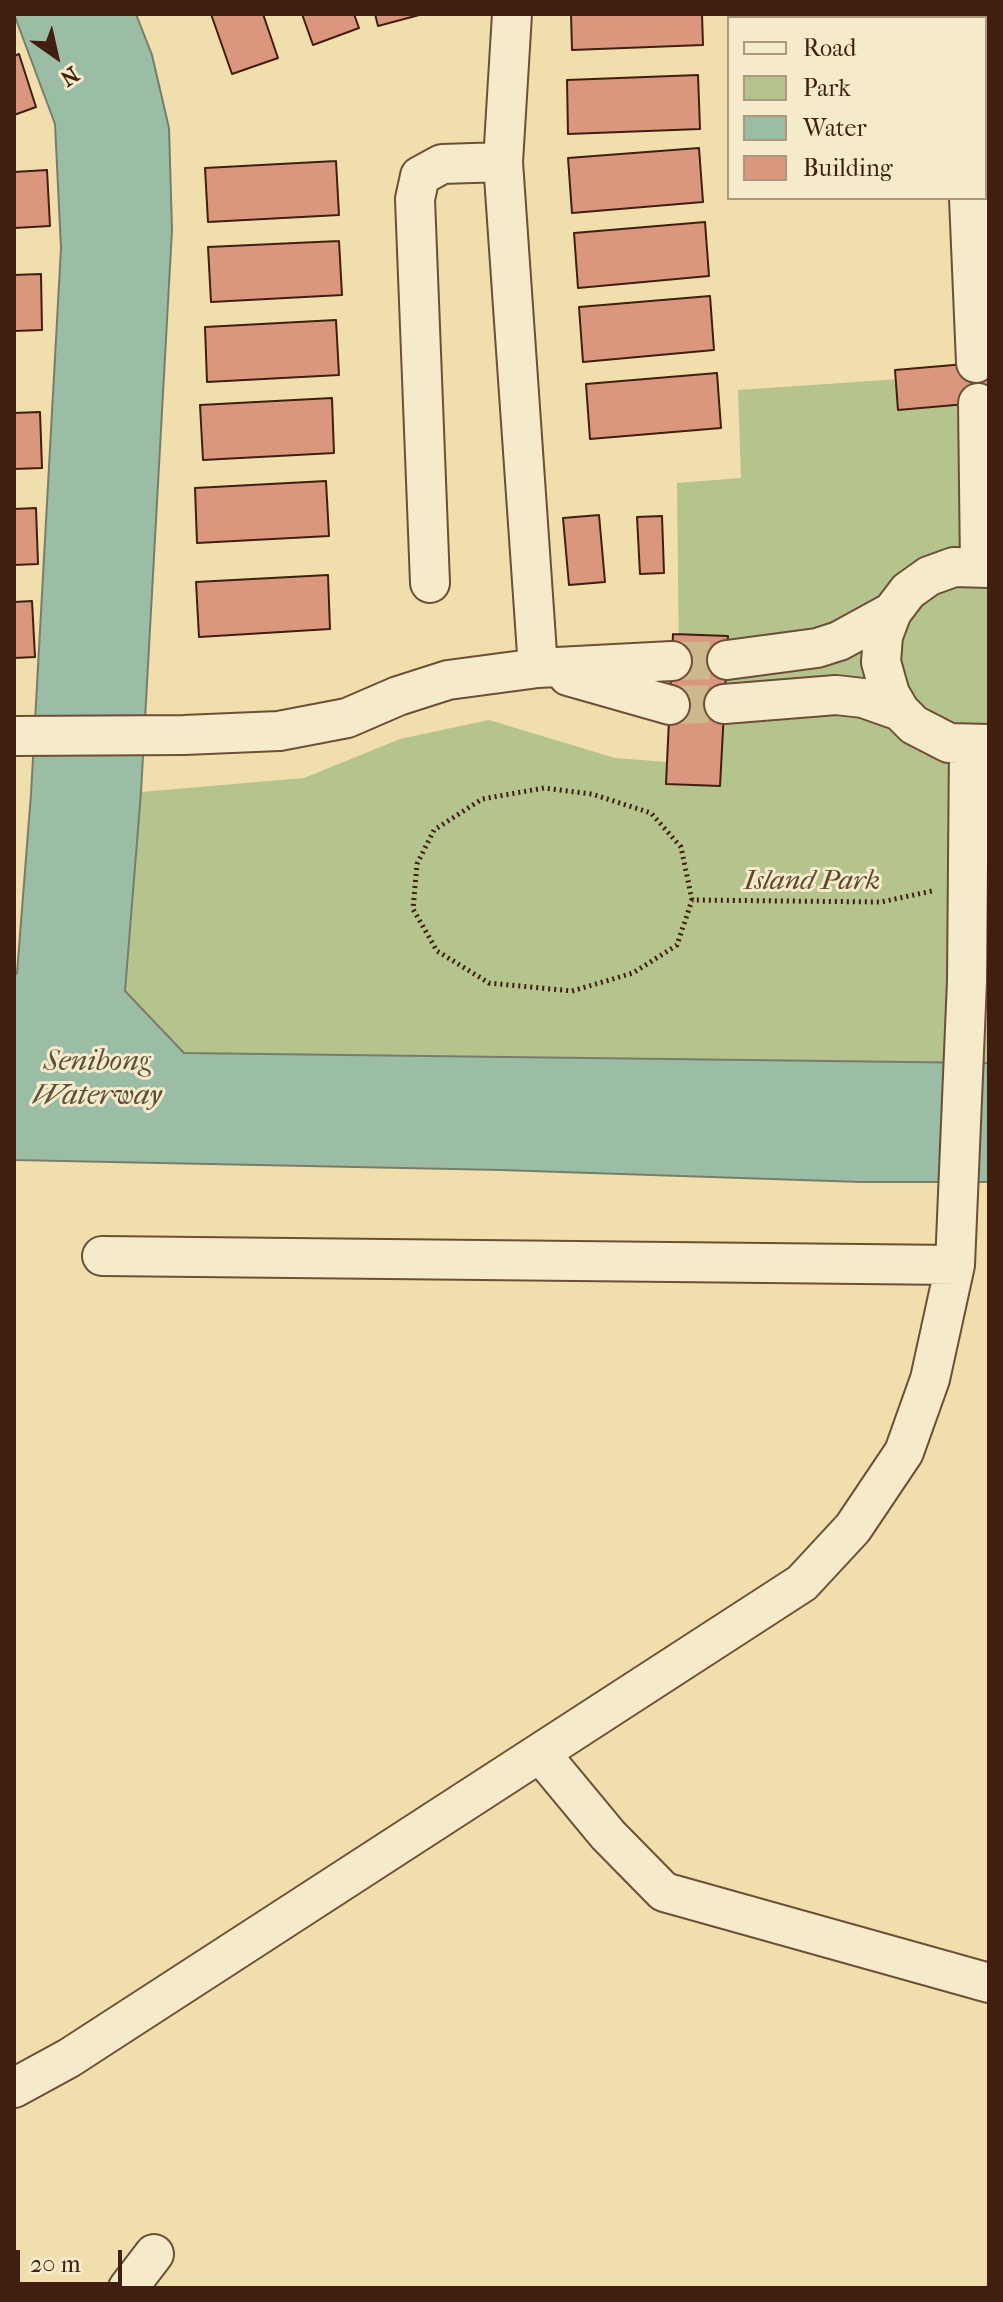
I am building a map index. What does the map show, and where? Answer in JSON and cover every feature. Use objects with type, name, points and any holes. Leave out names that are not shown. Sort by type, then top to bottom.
[{"type":"street","points":[[512,14],[503,162],[538,668]]},
{"type":"street","points":[[430,583],[415,199],[420,176],[442,164],[503,162]]},
{"type":"street","points":[[969,200],[976,363]]},
{"type":"street","points":[[14,2088],[69,2058],[802,1583],[853,1528],[904,1452],[930,1379],[955,1265],[967,981],[967,883],[979,744],[949,743],[914,725],[900,711],[890,694],[881,662],[883,636],[892,612],[908,591],[929,576],[954,567],[984,567],[978,403]]},
{"type":"street","points":[[727,660],[817,648],[850,636],[892,612]]},
{"type":"street","points":[[14,736],[279,731],[347,718],[398,696],[448,680],[538,668],[672,661]]},
{"type":"street","points":[[538,668],[670,705]]},
{"type":"street","points":[[724,704],[836,695],[863,698],[900,711]]},
{"type":"street","points":[[102,1256],[955,1265]]},
{"type":"street","points":[[540,1753],[608,1835],[664,1892],[989,1983]]},
{"type":"street","points":[[128,2288],[154,2254]]},
{"type":"path","points":[[544,788],[592,794],[651,813],[681,847],[692,900],[677,945],[633,973],[572,991],[489,983],[437,951],[413,909],[417,864],[434,830],[482,799],[544,788]]},
{"type":"path","points":[[692,900],[881,902],[967,883]]},
{"type":"green space","name":"Island Park","points":[[989,373],[989,1063],[184,1053],[124,991],[141,792],[304,778],[400,739],[489,720],[615,758],[680,763],[677,483],[741,478],[738,390]]},
{"type":"water","name":"Senibong Waterway","points":[[14,14],[136,14],[152,55],[169,128],[172,230],[141,792],[125,991],[184,1053],[989,1063],[989,1182],[861,1182],[501,1170],[14,1160],[14,976],[17,973],[31,794],[61,248],[55,124]]},
{"type":"building","points":[[211,14],[263,14],[278,58],[232,74]]},
{"type":"building","points":[[302,14],[354,14],[359,28],[313,45]]},
{"type":"building","points":[[375,14],[423,14],[378,26]]},
{"type":"building","points":[[571,14],[702,14],[703,45],[572,50]]},
{"type":"building","points":[[19,54],[36,107],[14,115],[14,56]]},
{"type":"building","points":[[698,75],[700,129],[568,134],[567,80]]},
{"type":"building","points":[[699,148],[703,202],[572,213],[568,158]]},
{"type":"building","points":[[336,161],[339,215],[208,222],[205,168]]},
{"type":"building","points":[[47,170],[50,226],[14,228],[14,172]]},
{"type":"building","points":[[705,222],[709,276],[578,288],[574,233]]},
{"type":"building","points":[[339,241],[342,295],[211,302],[208,247]]},
{"type":"building","points":[[41,274],[42,330],[14,331],[14,275]]},
{"type":"building","points":[[710,296],[714,350],[583,362],[579,307]]},
{"type":"building","points":[[336,320],[339,375],[207,382],[205,327]]},
{"type":"building","points":[[989,362],[989,402],[898,410],[895,370]]},
{"type":"building","points":[[717,373],[721,428],[590,439],[586,384]]},
{"type":"building","points":[[332,398],[334,453],[203,460],[200,405]]},
{"type":"building","points":[[40,412],[42,468],[14,469],[14,413]]},
{"type":"building","points":[[326,481],[329,536],[197,543],[195,488]]},
{"type":"building","points":[[36,508],[38,564],[14,565],[14,509]]},
{"type":"building","points":[[599,515],[605,582],[569,585],[563,518]]},
{"type":"building","points":[[662,516],[664,573],[640,574],[637,517]]},
{"type":"building","points":[[328,575],[330,629],[199,637],[196,582]]},
{"type":"building","points":[[32,601],[35,657],[14,658],[14,602]]},
{"type":"building","points":[[673,634],[728,636],[720,786],[666,784]]},
{"type":"tunnel","points":[[672,661],[727,660]]},
{"type":"tunnel","points":[[670,705],[724,704]]}]
